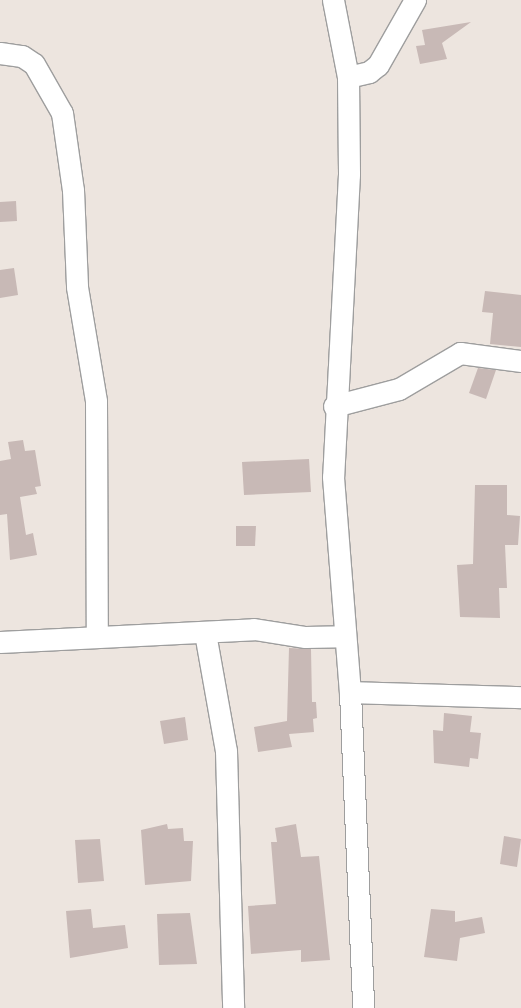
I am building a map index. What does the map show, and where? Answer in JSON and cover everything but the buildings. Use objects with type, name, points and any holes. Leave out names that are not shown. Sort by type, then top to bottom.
[{"type":"street","points":[[333,0],[348,77],[349,174],[334,406],[333,477],[344,636],[350,692],[363,1008]]},
{"type":"street","points":[[348,77],[369,72],[378,65],[415,0]]},
{"type":"street","points":[[0,53],[22,56],[34,64],[62,113],[73,190],[77,286],[96,401],[97,635]]},
{"type":"street","points":[[334,406],[400,389],[460,354],[521,361]]},
{"type":"street","points":[[0,642],[97,635],[206,633],[254,628],[305,637],[344,636]]},
{"type":"street","points":[[206,633],[226,751],[233,1008]]},
{"type":"street","points":[[350,692],[521,697]]}]
